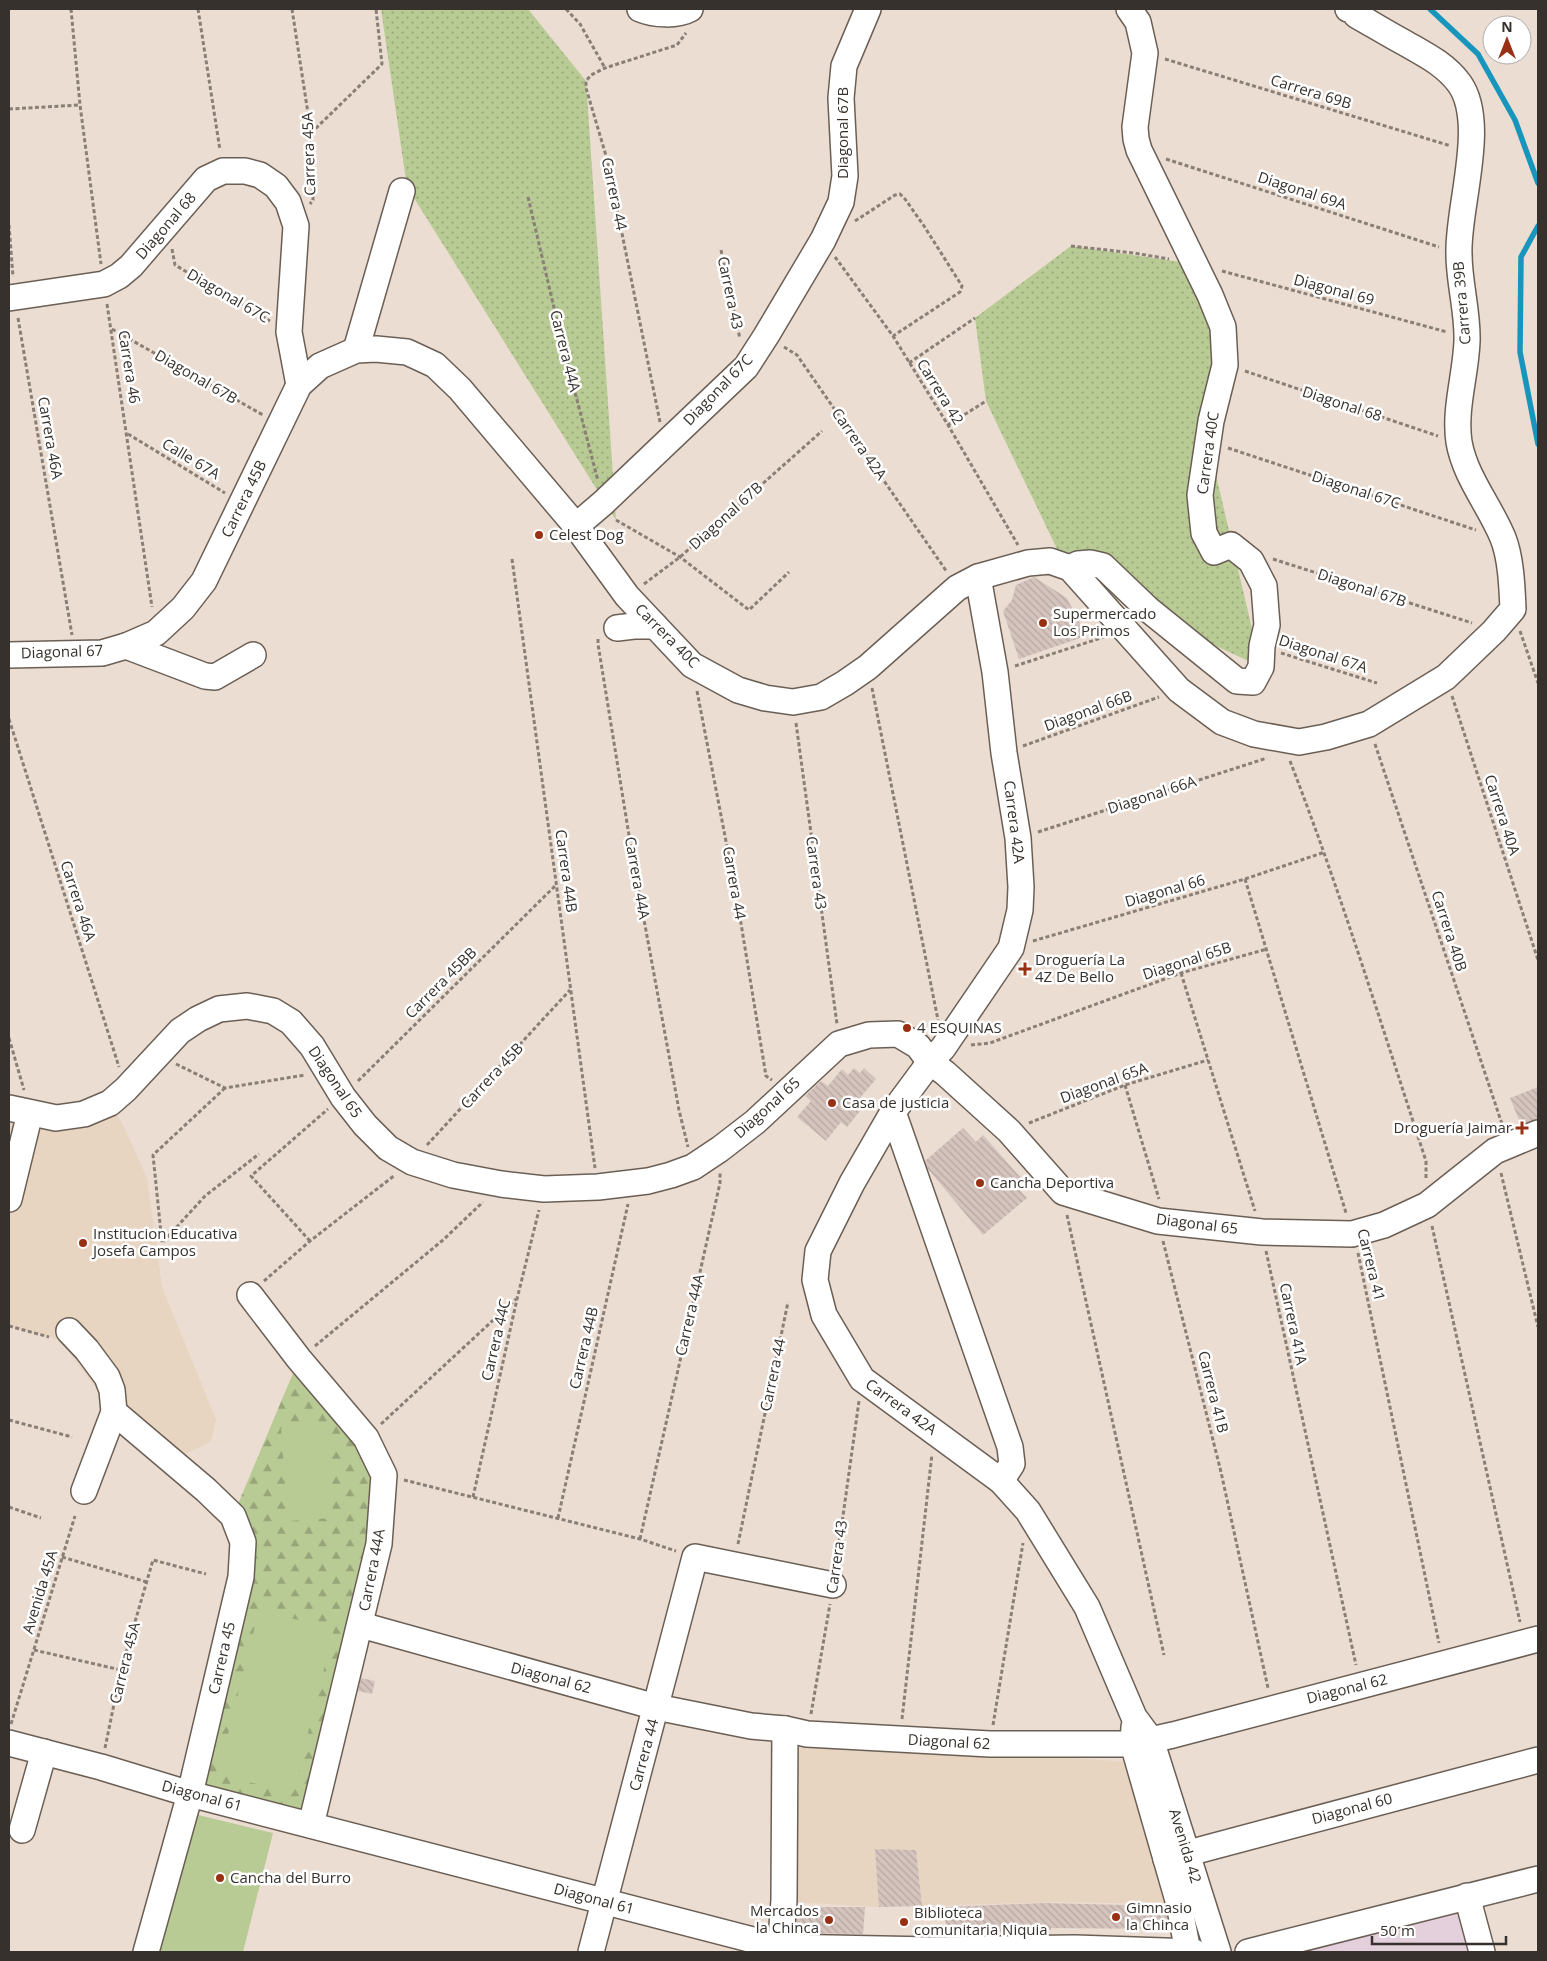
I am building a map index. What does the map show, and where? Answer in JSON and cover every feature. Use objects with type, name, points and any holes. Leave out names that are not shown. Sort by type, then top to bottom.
[{"type":"street","points":[[640,9],[679,14],[689,9]]},
{"type":"street","name":"Diagonal 67B","points":[[841,202],[845,176],[840,98],[844,66],[868,9]]},
{"type":"street","name":"Carrera 40C","points":[[356,350],[376,349],[407,352],[435,365],[460,389],[576,526],[627,596],[692,665],[738,690],[765,698],[793,702],[821,697],[868,668],[968,582],[1028,563],[1050,561],[1070,568],[1084,563],[1103,566],[1149,610],[1237,681],[1253,682],[1261,667],[1262,646],[1267,625],[1264,586],[1252,561],[1231,545],[1214,552],[1204,533],[1200,495],[1211,421],[1225,365],[1223,327],[1195,264],[1139,150],[1135,127],[1145,54],[1138,22],[1129,9]]},
{"type":"street","name":"Carrera 39B","points":[[1352,9],[1356,15],[1428,55],[1460,84],[1468,104],[1471,132],[1470,152],[1458,253],[1467,338],[1458,422],[1459,443],[1466,464],[1504,539],[1512,580],[1513,609]]},
{"type":"street","points":[[223,171],[244,171],[260,175],[276,186],[288,202],[296,226],[289,332],[298,385]]},
{"type":"street","name":"Diagonal 68","points":[[12,297],[104,284],[119,276],[131,266],[166,227],[206,179],[223,171]]},
{"type":"street","points":[[356,350],[402,191]]},
{"type":"street","name":"Diagonal 67C","points":[[576,526],[610,511],[664,444],[746,366],[823,240],[841,202]]},
{"type":"street","name":"Carrera 45B","points":[[126,646],[156,633],[183,608],[204,581],[298,385],[320,366],[356,350]]},
{"type":"street","points":[[1070,568],[1179,690],[1222,722],[1254,734],[1275,748],[1326,737],[1369,724],[1446,677],[1494,631],[1513,609]]},
{"type":"street","name":"Carrera 42A","points":[[968,582],[995,672],[1004,753],[1018,838],[1020,902],[1011,948],[936,1055],[893,1112],[852,1183],[818,1251],[816,1280],[824,1315],[862,1379],[1001,1481],[1028,1510],[1087,1607],[1134,1717],[1142,1742]]},
{"type":"street","points":[[608,632],[634,626],[655,626]]},
{"type":"street","points":[[126,646],[205,676],[215,677],[253,654]]},
{"type":"street","name":"Diagonal 67","points":[[9,654],[102,653],[126,646]]},
{"type":"street","name":"Diagonal 65","points":[[19,1111],[56,1118],[84,1114],[110,1103],[126,1090],[180,1031],[198,1019],[219,1009],[247,1006],[273,1011],[291,1022],[312,1046],[342,1097],[365,1125],[388,1148],[412,1162],[453,1175],[501,1184],[544,1189],[633,1182],[671,1175],[693,1167],[755,1122],[839,1044],[869,1035],[898,1034],[936,1055],[945,1073],[1009,1131],[1062,1192],[1158,1221],[1262,1232],[1352,1234],[1384,1225],[1427,1205],[1502,1147],[1538,1133]]},
{"type":"street","points":[[9,1199],[19,1111]]},
{"type":"street","points":[[893,1112],[1010,1447],[1012,1464],[1001,1481]]},
{"type":"street","points":[[250,1294],[299,1360],[366,1438],[384,1475]]},
{"type":"street","points":[[60,1334],[87,1350],[107,1377],[112,1390],[114,1412],[84,1491]]},
{"type":"street","name":"Carrera 45","points":[[114,1412],[206,1490],[233,1516],[243,1542],[241,1577],[190,1794],[146,1952]]},
{"type":"street","name":"Carrera 44A","points":[[311,1825],[361,1625],[379,1544],[384,1475]]},
{"type":"street","points":[[695,1556],[833,1585]]},
{"type":"street","name":"Carrera 44","points":[[591,1952],[695,1556]]},
{"type":"street","name":"Diagonal 62","points":[[361,1625],[656,1707],[750,1726],[796,1732],[990,1744],[1142,1742],[1538,1639]]},
{"type":"street","points":[[780,1950],[796,1732]]},
{"type":"street","name":"Avenida 42","points":[[1142,1742],[1177,1856],[1218,1952]]},
{"type":"street","name":"Diagonal 61","points":[[9,1743],[101,1767],[190,1794],[605,1902],[780,1950],[1045,1951],[1075,1948],[1190,1952]]},
{"type":"street","points":[[22,1830],[44,1752]]},
{"type":"street","name":"Diagonal 60","points":[[1177,1856],[1538,1760]]},
{"type":"street","name":"Avenida 42","points":[[1177,1856],[1179,1904],[1190,1952]]},
{"type":"street","points":[[1248,1952],[1538,1879]]},
{"type":"street","points":[[1467,1896],[1482,1952]]},
{"type":"path","name":"Carrera 46","points":[[72,9],[80,105],[104,284],[156,633]]},
{"type":"path","points":[[198,9],[223,171]]},
{"type":"path","name":"Carrera 45A","points":[[292,9],[311,133],[313,200],[296,226]]},
{"type":"path","points":[[311,133],[382,64],[376,9]]},
{"type":"path","points":[[566,9],[580,24],[605,68]]},
{"type":"path","name":"Carrera 44","points":[[664,444],[607,159],[586,88],[586,81],[591,75],[605,68],[677,45],[686,35],[689,9]]},
{"type":"path","name":"Carrera 69B","points":[[1145,54],[1470,152]]},
{"type":"path","points":[[9,109],[80,105]]},
{"type":"path","name":"Diagonal 69A","points":[[1139,150],[1458,253]]},
{"type":"path","points":[[823,240],[895,195],[900,194],[906,199],[962,286],[960,292],[893,336]]},
{"type":"path","name":"Carrera 44A","points":[[528,197],[563,346],[610,511]]},
{"type":"path","name":"Carrera 46A","points":[[9,225],[12,297],[76,654]]},
{"type":"path","name":"Diagonal 67C","points":[[166,227],[175,265],[289,332]]},
{"type":"path","name":"Carrera 42","points":[[823,240],[893,336],[948,425],[1028,563]]},
{"type":"path","name":"Diagonal 69","points":[[1071,246],[1134,253],[1195,264],[1467,338]]},
{"type":"path","name":"Carrera 43","points":[[721,250],[746,366]]},
{"type":"path","points":[[909,363],[976,318]]},
{"type":"path","name":"Diagonal 67B","points":[[112,329],[280,424]]},
{"type":"path","name":"Carrera 42A","points":[[766,336],[798,355],[968,582]]},
{"type":"path","name":"Diagonal 68","points":[[1225,365],[1459,443]]},
{"type":"path","points":[[948,425],[986,401]]},
{"type":"path","name":"Diagonal 67B","points":[[627,596],[680,557],[822,431]]},
{"type":"path","name":"Calle 67A","points":[[127,434],[242,504]]},
{"type":"path","name":"Diagonal 67C","points":[[1208,441],[1504,539]]},
{"type":"path","points":[[610,511],[680,557],[749,610],[789,572]]},
{"type":"path","name":"Diagonal 67B","points":[[1268,558],[1494,631]]},
{"type":"path","name":"Carrera 44B","points":[[512,559],[598,1186]]},
{"type":"path","points":[[1513,609],[1538,684]]},
{"type":"path","points":[[995,672],[1124,630]]},
{"type":"path","name":"Carrera 44A","points":[[608,632],[598,644],[633,860],[679,1110],[693,1167]]},
{"type":"path","name":"Diagonal 67A","points":[[1262,646],[1377,683]]},
{"type":"path","name":"Carrera 44","points":[[692,665],[736,893],[766,1076],[789,1089]]},
{"type":"path","points":[[868,668],[936,1055]]},
{"type":"path","name":"Carrera 40A","points":[[1446,677],[1538,960]]},
{"type":"path","name":"Diagonal 66B","points":[[1004,753],[1179,690]]},
{"type":"path","name":"Carrera 43","points":[[793,702],[839,1044]]},
{"type":"path","name":"Carrera 46A","points":[[9,719],[126,1090]]},
{"type":"path","name":"Carrera 40B","points":[[1369,724],[1502,1147],[1538,1327]]},
{"type":"path","name":"Diagonal 66A","points":[[1018,838],[1275,748]]},
{"type":"path","name":"Diagonal 66","points":[[1011,948],[1245,879],[1325,852]]},
{"type":"path","name":"Carrera 41","points":[[1245,879],[1361,1261],[1444,1664]]},
{"type":"path","name":"Carrera 45BB","points":[[310,1241],[251,1176],[342,1097],[556,884]]},
{"type":"path","name":"Diagonal 65B","points":[[936,1055],[990,1043],[1181,973],[1267,949]]},
{"type":"path","name":"Carrera 41A","points":[[1181,973],[1262,1232],[1360,1685]]},
{"type":"path","name":"Carrera 45B","points":[[250,1294],[310,1241],[412,1162],[571,989]]},
{"type":"path","points":[[9,1038],[19,1111]]},
{"type":"path","points":[[157,1054],[225,1088]]},
{"type":"path","name":"Diagonal 65A","points":[[1009,1131],[1124,1085],[1208,1060]]},
{"type":"path","points":[[259,1154],[205,1196],[162,1243],[153,1155],[225,1088],[327,1071]]},
{"type":"path","name":"Carrera 41B","points":[[1124,1085],[1162,1208],[1158,1221],[1221,1472],[1272,1708]]},
{"type":"path","name":"Carrera 44A","points":[[640,1538],[720,1183],[720,1149]]},
{"type":"path","name":"Carrera 44B","points":[[558,1518],[633,1182]]},
{"type":"path","points":[[299,1360],[443,1240],[501,1184]]},
{"type":"path","name":"Carrera 44C","points":[[473,1497],[517,1299],[544,1189]]},
{"type":"path","points":[[1062,1192],[1164,1655]]},
{"type":"path","points":[[366,1438],[517,1299]]},
{"type":"path","name":"Carrera 44","points":[[733,1564],[788,1302]]},
{"type":"path","points":[[9,1326],[60,1334]]},
{"type":"path","name":"Carrera 43","points":[[796,1732],[833,1585],[862,1379]]},
{"type":"path","points":[[9,1420],[72,1437]]},
{"type":"path","points":[[900,1739],[934,1432]]},
{"type":"path","points":[[384,1475],[640,1538],[695,1556]]},
{"type":"path","points":[[9,1507],[41,1518]]},
{"type":"path","points":[[990,1744],[1028,1510]]},
{"type":"path","name":"Avenida 45A","points":[[9,1732],[75,1516]]},
{"type":"path","points":[[62,1557],[147,1582]]},
{"type":"path","name":"Carrera 45A","points":[[101,1767],[121,1670],[153,1560],[206,1574]]},
{"type":"path","points":[[34,1650],[121,1670]]},
{"type":"shaded area","name":"Institucion Educativa Josefa Campos","points":[[110,1103],[123,1125],[147,1178],[162,1287],[216,1420],[211,1441],[172,1461],[114,1412],[60,1340],[9,1326],[9,1107]]},
{"type":"shaded area","points":[[794,1744],[989,1752],[1130,1762],[1172,1904],[1054,1902],[922,1906],[916,1850],[875,1849],[879,1907],[792,1902]]},
{"type":"shaded area","points":[[1467,1896],[1482,1952],[1248,1952]]},
{"type":"green space","points":[[381,9],[528,9],[586,81],[616,520],[407,187]]},
{"type":"green space","points":[[1071,246],[1195,264],[1225,365],[1208,441],[1261,667],[1071,578],[986,401],[975,318]]},
{"type":"green space","points":[[299,1359],[384,1475],[311,1825],[190,1794],[241,1577],[233,1516]]},
{"type":"green space","points":[[327,1425],[333,1518],[288,1521],[281,1428]]},
{"type":"green space","points":[[259,1610],[334,1629],[293,1793],[218,1774]]},
{"type":"green space","name":"Cancha del Burro","points":[[194,1814],[273,1833],[243,1952],[158,1952]]},
{"type":"building","name":"Supermercado Los Primos","points":[[1034,577],[1067,598],[1086,636],[1019,659],[1003,611],[1012,600],[1016,585]]},
{"type":"building","name":"Casa de justicia","points":[[854,1068],[860,1073],[864,1068],[876,1079],[854,1105],[860,1111],[847,1127],[841,1122],[826,1141],[797,1117],[811,1101],[805,1096],[821,1081],[828,1086],[842,1069],[848,1075]]},
{"type":"building","points":[[1538,1087],[1538,1119],[1521,1125],[1510,1098]]},
{"type":"building","name":"Cancha Deportiva","points":[[963,1128],[976,1142],[983,1135],[1023,1180],[1016,1186],[1027,1198],[983,1235],[928,1169],[925,1161]]},
{"type":"building","points":[[361,1678],[375,1681],[372,1694],[358,1691]]},
{"type":"building","points":[[875,1849],[916,1850],[922,1906],[879,1907]]},
{"type":"building","points":[[1045,1903],[1165,1906],[1169,1929],[1051,1928],[1051,1930],[947,1935],[944,1907]]},
{"type":"building","name":"Mercados la Chinca","points":[[798,1907],[865,1907],[863,1934],[796,1933]]},
{"type":"waterway","points":[[1430,9],[1478,54],[1515,120],[1538,183]]},
{"type":"waterway","points":[[1538,226],[1521,257],[1520,352],[1538,444]]},
{"type":"place","name":"Celest Dog","points":[[539,535]]},
{"type":"place","name":"Supermercado Los Primos","points":[[1043,623]]},
{"type":"place","name":"Droguería La 4Z De Bello","points":[[1025,969]]},
{"type":"place","name":"4 ESQUINAS","points":[[907,1028]]},
{"type":"place","name":"Casa de justicia","points":[[832,1103]]},
{"type":"place","name":"Droguería Jaimar","points":[[1522,1128]]},
{"type":"place","name":"Cancha Deportiva","points":[[980,1183]]},
{"type":"place","name":"Institucion Educativa Josefa Campos","points":[[83,1243]]},
{"type":"place","name":"Cancha del Burro","points":[[220,1878]]},
{"type":"place","name":"Gimnasio la Chinca","points":[[1116,1917]]},
{"type":"place","name":"Mercados la Chinca","points":[[829,1920]]},
{"type":"place","name":"Biblioteca comunitaria Niquia","points":[[904,1922]]}]
